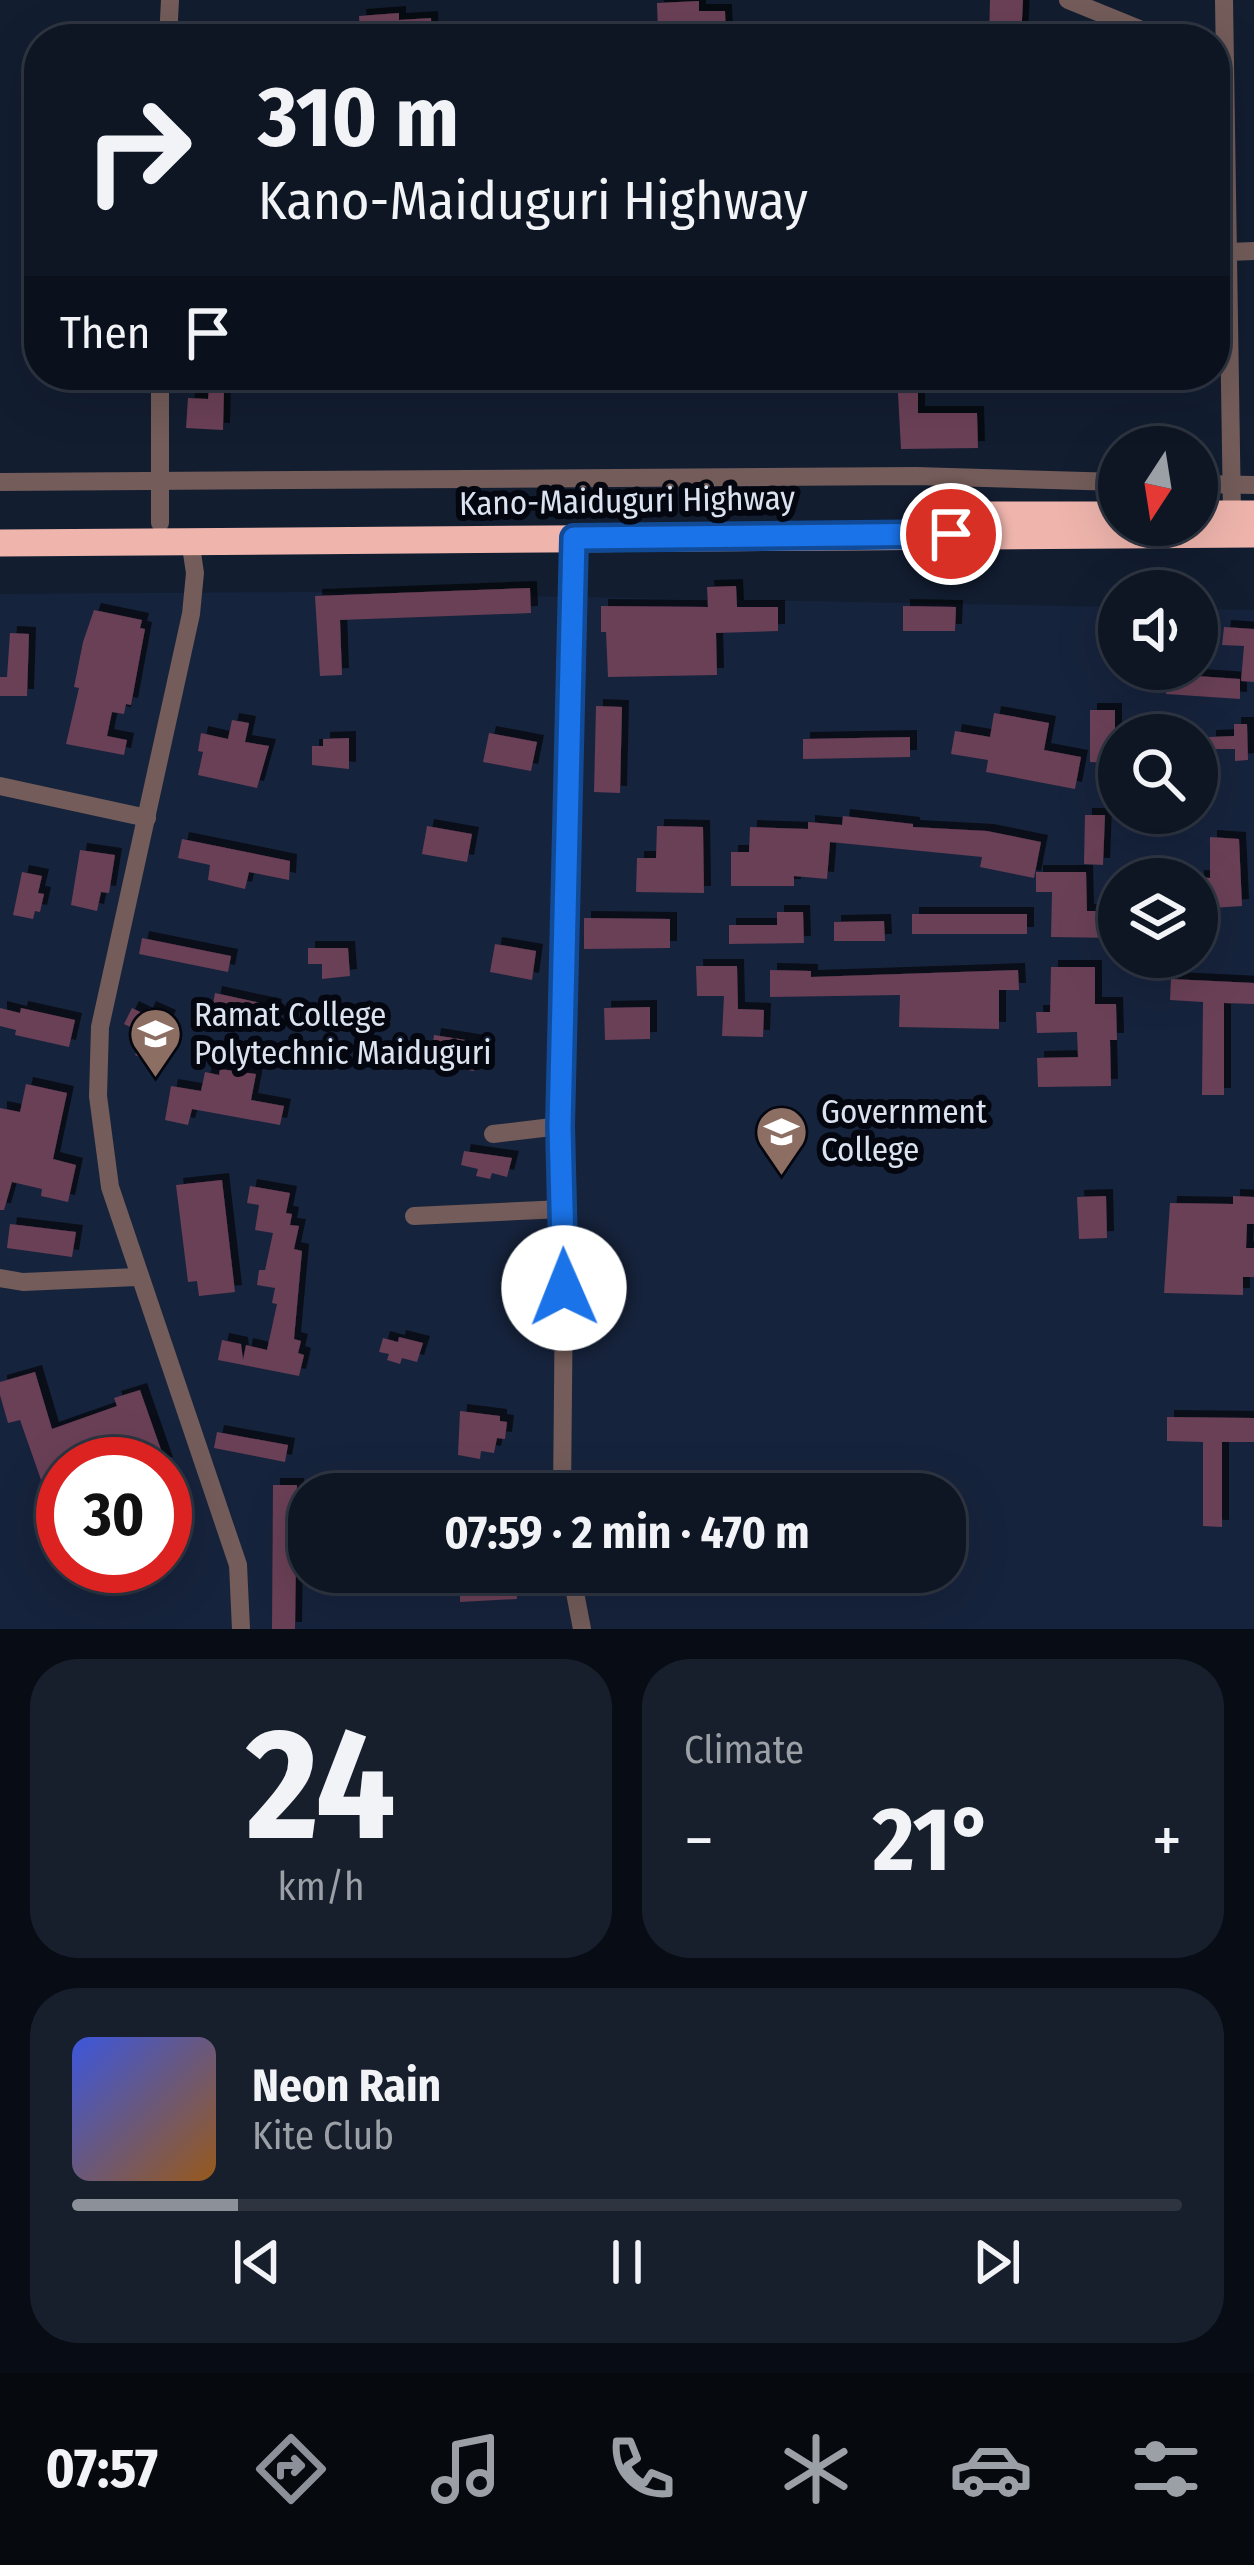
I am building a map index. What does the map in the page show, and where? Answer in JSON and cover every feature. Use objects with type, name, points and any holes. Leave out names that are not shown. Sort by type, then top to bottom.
[{"type":"highway","name":"Kano-Maiduguri Highway","points":[[0,525],[1098,514]]},
{"type":"highway","name":"Kano-Maiduguri Highway","points":[[0,543],[1254,534]]},
{"type":"street","points":[[1068,0],[1127,24]]},
{"type":"street","points":[[1230,368],[1232,485],[1243,514]]},
{"type":"street","points":[[160,390],[160,523]]},
{"type":"street","points":[[0,482],[916,476],[1098,481]]},
{"type":"street","points":[[1218,485],[1254,485]]},
{"type":"street","points":[[562,1473],[560,1126],[574,538]]},
{"type":"street","points":[[190,540],[195,573],[190,614],[100,1027],[98,1096],[110,1187],[238,1565],[241,1629]]},
{"type":"street","points":[[0,786],[147,818]]},
{"type":"street","points":[[493,1134],[560,1126]]},
{"type":"street","points":[[414,1216],[563,1209]]},
{"type":"street","points":[[0,1278],[23,1282],[137,1277]]},
{"type":"street","points":[[575,1593],[582,1629]]},
{"type":"shaded area","name":"Government College","points":[[312,592],[1098,607],[1098,690],[1218,690],[1218,609],[1254,610],[1254,1629],[0,1629],[0,594]]},
{"type":"building","points":[[990,0],[1023,0],[1022,24],[989,24]]},
{"type":"building","points":[[699,1],[699,11],[725,11],[726,24],[658,24],[657,3]]},
{"type":"building","points":[[399,13],[399,20],[431,18],[431,24],[359,24],[359,16]]},
{"type":"building","points":[[209,390],[224,390],[223,430],[186,428],[188,398],[208,399]]},
{"type":"building","points":[[898,390],[918,390],[918,413],[977,413],[978,448],[901,449]]},
{"type":"building","points":[[736,586],[737,607],[778,607],[778,631],[716,633],[717,675],[608,677],[601,606],[708,607],[707,587]]},
{"type":"building","points":[[530,588],[531,613],[340,620],[342,675],[320,676],[315,596]]},
{"type":"building","points":[[903,606],[956,607],[955,631],[903,631]]},
{"type":"building","points":[[94,610],[142,620],[140,628],[145,629],[131,705],[126,704],[124,714],[112,712],[107,736],[127,740],[124,755],[66,744],[79,688],[74,687],[83,642]]},
{"type":"building","points":[[1224,627],[1254,629],[1254,682],[1241,681],[1244,646],[1222,645]]},
{"type":"building","points":[[10,633],[29,634],[27,696],[0,696],[0,677],[7,677]]},
{"type":"building","points":[[1218,677],[1240,679],[1240,699],[1166,694],[1166,690],[1218,690]]},
{"type":"building","points":[[596,706],[622,707],[620,793],[594,792]]},
{"type":"building","points":[[1090,710],[1115,710],[1115,714],[1098,714],[1098,762],[1090,762]]},
{"type":"building","points":[[994,713],[1049,723],[1044,750],[1081,757],[1075,789],[986,772],[988,760],[951,754],[955,731],[990,737]]},
{"type":"building","points":[[232,720],[249,723],[245,742],[269,746],[257,788],[198,775],[201,733],[228,739]]},
{"type":"building","points":[[1234,724],[1247,724],[1248,760],[1235,761],[1235,749],[1218,749],[1218,737],[1234,736]]},
{"type":"building","points":[[489,733],[537,742],[531,771],[483,762]]},
{"type":"building","points":[[910,737],[910,757],[803,759],[803,739]]},
{"type":"building","points":[[349,738],[349,769],[312,765],[312,746],[323,746],[323,739]]},
{"type":"building","points":[[1085,815],[1098,815],[1098,834],[1104,834],[1103,858],[1098,858],[1098,865],[1084,864]]},
{"type":"building","points":[[843,816],[913,827],[987,831],[1041,842],[1034,878],[980,867],[982,857],[830,842],[827,879],[794,876],[794,886],[731,886],[731,852],[749,852],[750,827],[808,829],[808,822],[842,825]]},
{"type":"building","points":[[427,826],[472,834],[467,862],[422,854]]},
{"type":"building","points":[[657,826],[703,827],[704,893],[636,892],[637,858],[656,858]]},
{"type":"building","points":[[1210,837],[1239,839],[1242,906],[1218,908],[1218,858],[1210,858]]},
{"type":"building","points":[[182,839],[290,861],[289,880],[249,872],[245,889],[208,880],[210,865],[178,858]]},
{"type":"building","points":[[80,850],[115,855],[109,893],[101,892],[97,911],[71,905]]},
{"type":"building","points":[[22,872],[42,876],[38,893],[44,894],[33,919],[13,915]]},
{"type":"building","points":[[1036,872],[1086,872],[1087,911],[1098,911],[1098,938],[1051,937],[1052,892],[1036,892]]},
{"type":"building","points":[[777,912],[803,912],[804,943],[729,944],[729,925],[777,925]]},
{"type":"building","points":[[912,914],[1027,914],[1027,934],[912,934]]},
{"type":"building","points":[[584,918],[670,919],[670,948],[584,949]]},
{"type":"building","points":[[884,921],[885,941],[834,941],[834,922]]},
{"type":"building","points":[[142,938],[231,956],[228,972],[139,954]]},
{"type":"building","points":[[495,944],[536,951],[532,980],[490,972]]},
{"type":"building","points":[[308,948],[348,948],[350,976],[322,979],[322,964],[308,964]]},
{"type":"building","points":[[696,966],[737,966],[738,1009],[764,1010],[763,1037],[722,1036],[724,996],[697,996]]},
{"type":"building","points":[[1051,967],[1095,967],[1095,1004],[1116,1004],[1117,1040],[1110,1040],[1111,1086],[1038,1087],[1037,1058],[1078,1057],[1077,1032],[1037,1033],[1036,1012],[1050,1012]]},
{"type":"building","points":[[770,970],[811,971],[811,977],[1018,970],[1019,990],[999,990],[999,1029],[899,1027],[900,995],[770,997]]},
{"type":"building","points":[[1171,979],[1254,983],[1254,1004],[1224,1003],[1224,1095],[1202,1095],[1203,1002],[1170,1000]]},
{"type":"building","points":[[215,993],[275,1006],[272,1022],[212,1010]]},
{"type":"building","points":[[650,1007],[650,1039],[605,1040],[604,1008]]},
{"type":"building","points":[[0,1008],[75,1020],[69,1047],[15,1035],[16,1030],[0,1026]]},
{"type":"building","points":[[132,1008],[146,1015],[149,1008],[169,1017],[149,1061],[135,1055],[145,1034],[124,1024]]},
{"type":"building","points":[[434,1035],[478,1042],[474,1071],[430,1064]]},
{"type":"building","points":[[220,1069],[256,1074],[251,1100],[284,1106],[280,1125],[192,1109],[188,1125],[165,1120],[171,1086],[201,1091],[205,1072],[219,1075]]},
{"type":"building","points":[[26,1084],[67,1093],[53,1159],[76,1165],[68,1202],[12,1182],[4,1210],[0,1210],[0,1108],[20,1112]]},
{"type":"building","points":[[464,1151],[512,1158],[507,1177],[476,1176],[478,1169],[461,1165]]},
{"type":"building","points":[[222,1180],[235,1292],[199,1296],[197,1281],[188,1282],[176,1185]]},
{"type":"building","points":[[250,1186],[290,1193],[286,1213],[292,1214],[290,1225],[299,1226],[294,1249],[302,1251],[294,1339],[301,1341],[298,1353],[304,1355],[299,1376],[218,1360],[222,1340],[241,1344],[243,1360],[246,1345],[267,1350],[277,1304],[272,1303],[275,1288],[257,1285],[273,1233],[255,1230],[259,1205],[247,1203]]},
{"type":"building","points":[[1106,1196],[1107,1238],[1079,1239],[1077,1197]]},
{"type":"building","points":[[1233,1196],[1254,1197],[1254,1224],[1247,1224],[1246,1248],[1254,1248],[1254,1277],[1243,1277],[1243,1295],[1164,1293],[1170,1203],[1233,1204]]},
{"type":"building","points":[[10,1224],[76,1232],[72,1257],[7,1248]]},
{"type":"building","points":[[399,1337],[423,1343],[417,1362],[402,1358],[400,1364],[379,1352],[383,1338],[398,1342]]},
{"type":"building","points":[[35,1372],[52,1429],[117,1406],[114,1398],[140,1390],[157,1437],[36,1437],[36,1466],[20,1420],[8,1423],[0,1382]]},
{"type":"building","points":[[460,1411],[500,1416],[500,1421],[507,1422],[505,1439],[497,1438],[494,1453],[481,1451],[480,1459],[458,1455]]},
{"type":"building","points":[[1167,1417],[1254,1418],[1254,1442],[1222,1442],[1222,1527],[1203,1526],[1203,1442],[1167,1441]]},
{"type":"building","points":[[217,1432],[288,1445],[285,1462],[214,1448]]},
{"type":"building","points":[[273,1485],[288,1485],[288,1593],[296,1593],[295,1629],[272,1629]]},
{"type":"building","points":[[460,1593],[517,1593],[517,1599],[460,1602]]},
{"type":"place","name":"Ramat College Polytechnic Maiduguri","points":[[155,1080]]},
{"type":"place","name":"Government College","points":[[782,1177]]},
{"type":"route","points":[[564,1288],[560,1126],[574,538],[951,534]]}]
